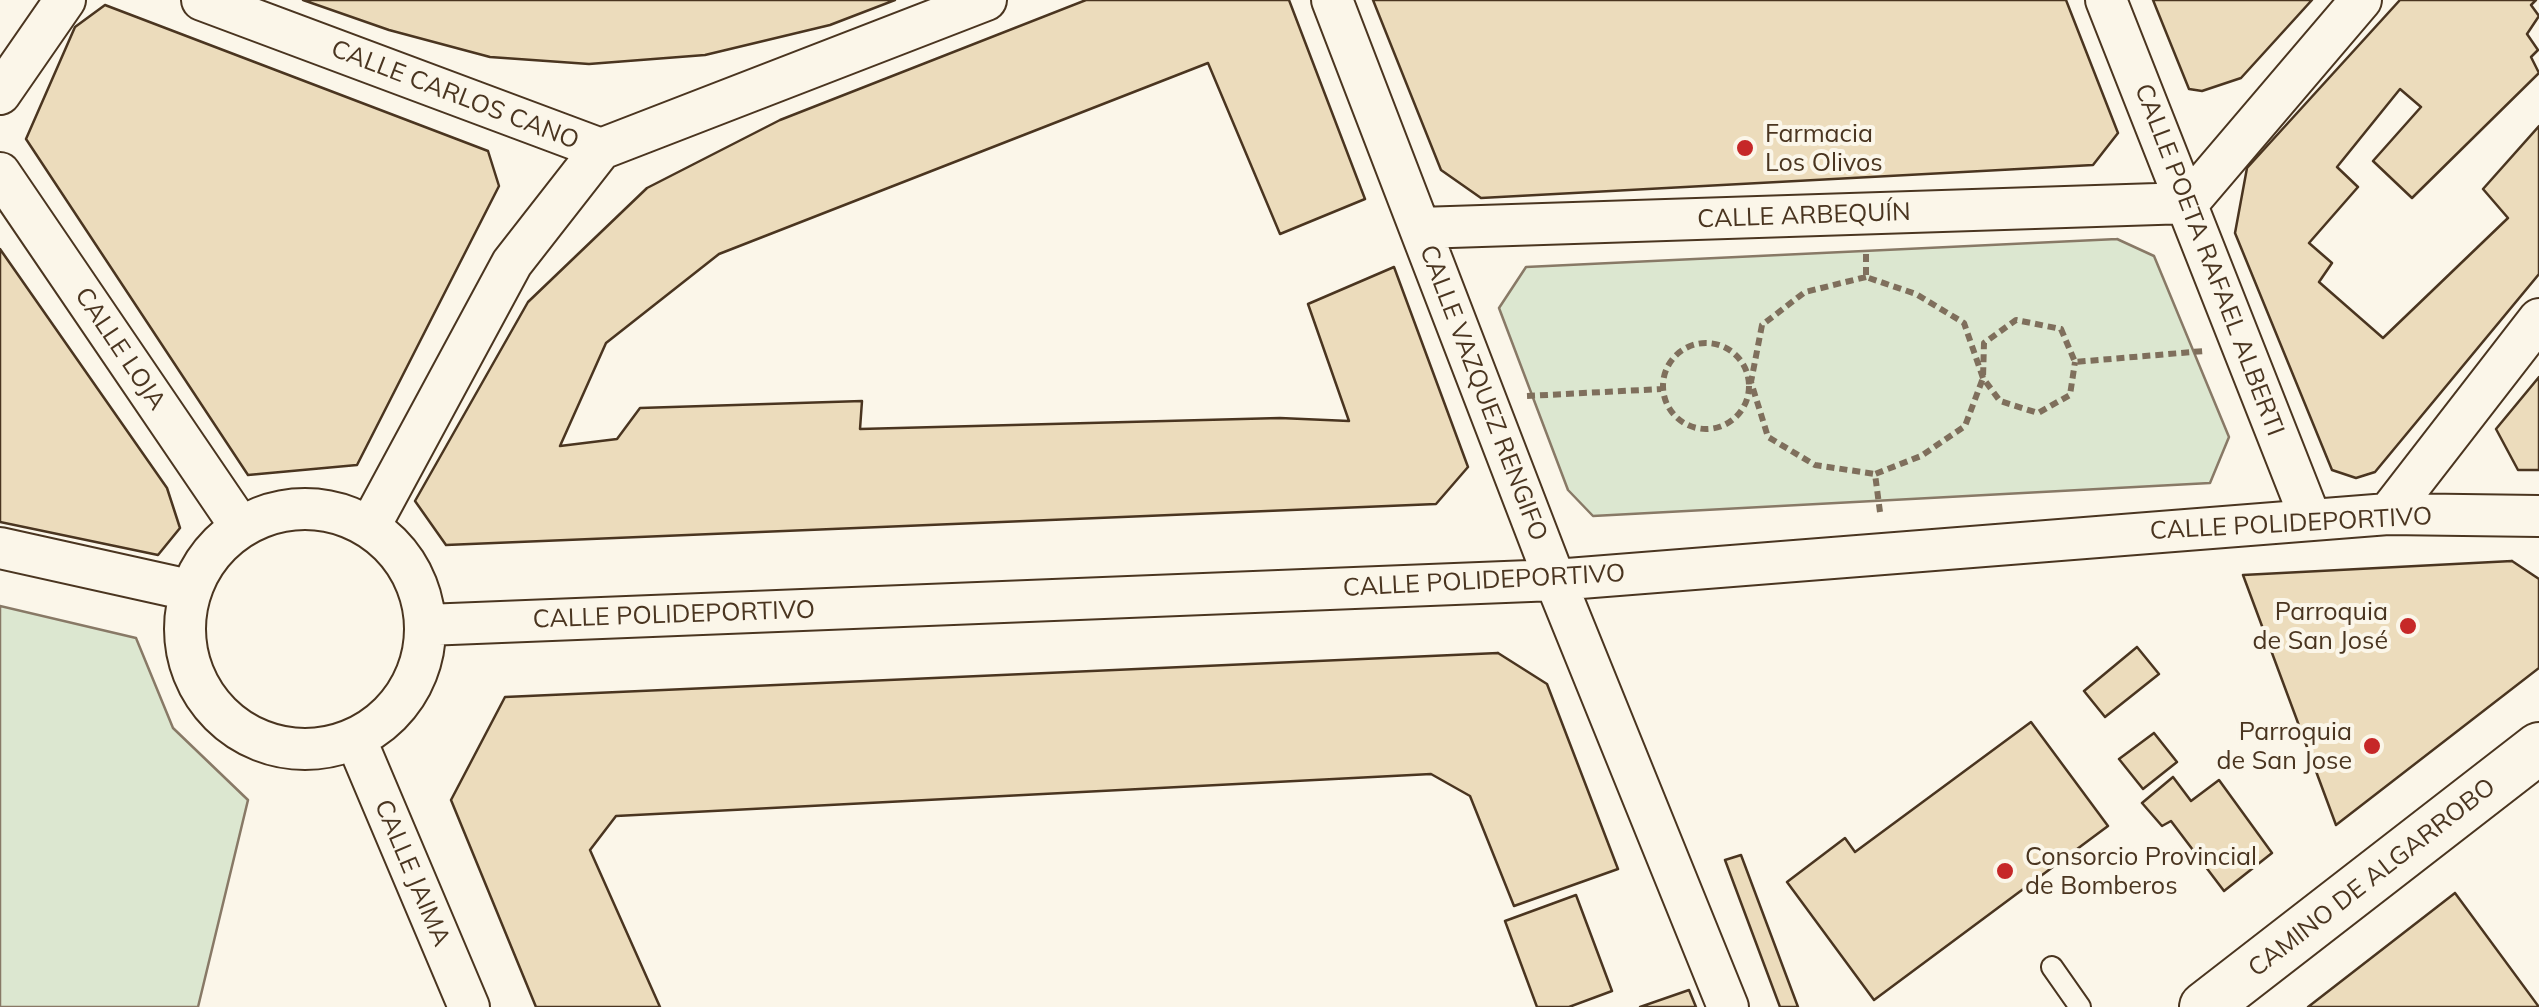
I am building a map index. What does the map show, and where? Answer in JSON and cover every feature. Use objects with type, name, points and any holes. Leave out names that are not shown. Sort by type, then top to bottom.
[{"type":"street","points":[[0,94],[64,0]]},
{"type":"street","name":"CALLE CARLOS CANO","points":[[202,0],[601,149],[986,0]]},
{"type":"street","name":"CALLE VAZQUEZ RENGIFO","points":[[1332,0],[1555,580],[1728,1007]]},
{"type":"street","name":"CALLE POETA RAFAEL ALBERTI","points":[[2106,0],[2311,520]]},
{"type":"street","points":[[2188,203],[2362,0]]},
{"type":"street","points":[[370,526],[512,262],[601,149]]},
{"type":"street","name":"CALLE LOJA","points":[[0,173],[14,210],[240,526]]},
{"type":"street","name":"CALLE ARBEQUÍN","points":[[1420,228],[2188,203]]},
{"type":"street","points":[[2388,514],[2539,318]]},
{"type":"street","points":[[282,509],[327,509],[370,526],[399,552],[418,587],[426,625],[418,672],[394,712],[356,740],[310,750],[264,744],[224,720],[195,682],[184,636],[189,590],[209,553],[240,526],[282,509]]},
{"type":"street","name":"CALLE POLIDEPORTIVO","points":[[426,625],[1555,580],[2388,514],[2539,516]]},
{"type":"street","points":[[0,548],[189,590]]},
{"type":"street","name":"CALLE JAIMA","points":[[356,740],[469,1007]]},
{"type":"street","name":"CAMINO DE ALGARROBO","points":[[2204,1007],[2539,748]]},
{"type":"lane","points":[[2052,967],[2080,1007]]},
{"type":"path","points":[[1866,214],[1866,277]]},
{"type":"path","points":[[1983,378],[1964,323],[1916,294],[1866,277],[1806,292],[1762,326],[1752,382],[1741,416],[1710,431],[1676,420],[1661,390],[1672,356],[1703,340],[1736,352],[1752,382],[1768,437],[1815,465],[1875,474],[1921,456],[1965,426],[1983,378],[1984,343],[2016,320],[2061,330],[2075,362],[2070,395],[2038,413],[2000,401],[1983,378]]},
{"type":"path","points":[[2075,362],[2245,348]]},
{"type":"path","points":[[1485,398],[1661,390]]},
{"type":"path","points":[[1875,474],[1886,554]]},
{"type":"green space","points":[[2117,239],[2154,256],[2229,437],[2210,483],[1593,516],[1568,490],[1499,308],[1526,267]]},
{"type":"green space","points":[[0,606],[136,638],[173,728],[248,800],[198,1007],[0,1007]]},
{"type":"building","points":[[303,0],[895,0],[830,25],[705,55],[589,64],[490,57],[389,30]]},
{"type":"building","points":[[1086,0],[1289,0],[1365,199],[1280,234],[1208,63],[719,254],[606,343],[560,446],[617,439],[640,408],[862,401],[860,429],[1280,418],[1349,421],[1308,304],[1394,267],[1468,467],[1436,504],[446,545],[415,501],[528,302],[647,188],[780,120]]},
{"type":"building","points":[[1373,0],[2066,0],[2118,133],[2093,165],[1481,198],[1441,170]]},
{"type":"building","points":[[2153,0],[2312,0],[2241,78],[2202,91],[2189,89]]},
{"type":"building","points":[[2400,0],[2536,0],[2531,5],[2539,16],[2527,34],[2538,50],[2531,57],[2539,73],[2412,198],[2373,161],[2421,107],[2400,89],[2337,167],[2358,187],[2309,243],[2332,263],[2319,282],[2383,338],[2508,218],[2483,189],[2539,126],[2539,274],[2375,472],[2356,478],[2332,470],[2235,233],[2247,168]]},
{"type":"building","points":[[105,5],[488,151],[499,186],[357,465],[248,475],[26,139],[75,27]]},
{"type":"building","points":[[0,249],[167,488],[180,528],[158,555],[0,522]]},
{"type":"building","points":[[2539,377],[2539,470],[2518,470],[2496,429]]},
{"type":"building","name":"Parroquia de San Jose","points":[[2512,561],[2539,579],[2539,668],[2336,825],[2243,575]]},
{"type":"building","points":[[2137,647],[2159,674],[2105,717],[2084,691]]},
{"type":"building","points":[[1498,653],[1547,684],[1618,869],[1514,906],[1470,796],[1431,774],[616,816],[590,850],[660,1007],[536,1007],[451,800],[505,697]]},
{"type":"building","points":[[2031,722],[2108,826],[1874,1000],[1787,882],[1845,838],[1855,852]]},
{"type":"building","points":[[2154,733],[2177,762],[2143,789],[2119,759]]},
{"type":"building","points":[[2173,777],[2191,801],[2219,780],[2272,853],[2224,891],[2171,821],[2162,826],[2142,803]]},
{"type":"building","points":[[1741,855],[1798,1007],[1780,1007],[1725,860]]},
{"type":"building","points":[[2455,893],[2539,1007],[2308,1007]]},
{"type":"building","points":[[1576,895],[1612,991],[1569,1007],[1537,1007],[1505,921]]},
{"type":"building","points":[[1689,990],[1696,1007],[1640,1007]]},
{"type":"place","name":"Farmacia Los Olivos","points":[[1745,148]]},
{"type":"place","name":"Parroquia de San José","points":[[2408,626]]},
{"type":"place","name":"Parroquia de San Jose","points":[[2372,746]]},
{"type":"place","name":"Consorcio Provincial de Bomberos","points":[[2005,871]]}]
